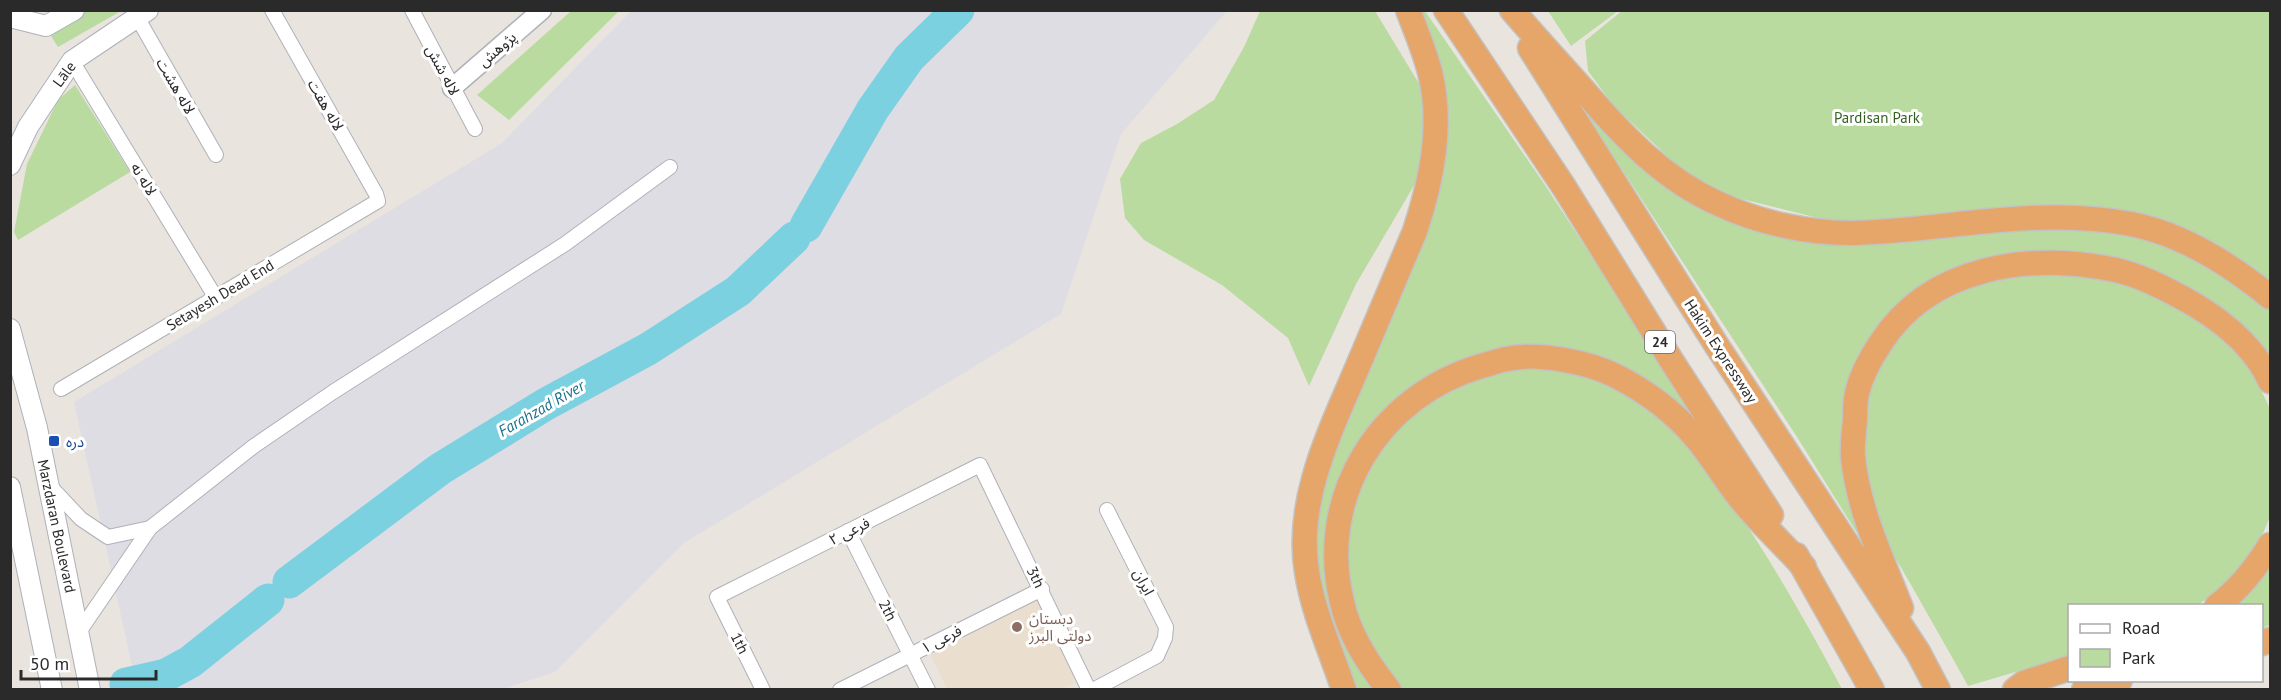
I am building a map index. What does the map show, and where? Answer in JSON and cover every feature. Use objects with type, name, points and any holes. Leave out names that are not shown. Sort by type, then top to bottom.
[{"type":"highway","points":[[1344,690],[1315,603],[1307,571],[1305,528],[1312,485],[1324,447],[1415,231],[1426,197],[1433,164],[1434,106],[1430,74],[1421,41],[1408,10]]},
{"type":"highway","name":"24","points":[[1446,10],[1564,187],[1671,360],[1804,567],[1869,684]]},
{"type":"highway","name":"Hakim Expressway","points":[[1507,10],[1724,356],[1918,652],[1938,690]]},
{"type":"highway","points":[[1512,10],[1623,135],[1652,163],[1680,184],[1718,204],[1749,216],[1786,226],[1854,233],[2040,217],[2132,224],[2207,253],[2248,279],[2271,297]]},
{"type":"highway","points":[[1918,652],[1865,513],[1852,456],[1857,393],[1869,360],[1887,333],[1906,312],[1925,297],[1950,282],[2001,266],[2061,263],[2118,270],[2151,282],[2216,318],[2250,350],[2271,381]]},
{"type":"highway","points":[[1389,690],[1370,666],[1353,633],[1342,603],[1336,569],[1337,542],[1345,495],[1360,459],[1391,418],[1415,398],[1442,381],[1468,370],[1510,358],[1549,358],[1575,362],[1612,375],[1644,392],[1669,411],[1695,436],[1740,497],[1804,567]]},
{"type":"highway","points":[[2219,604],[2242,583],[2271,545]]},
{"type":"highway","points":[[2015,690],[2024,683],[2068,669]]},
{"type":"highway","points":[[2084,690],[2116,682]]},
{"type":"main road","points":[[10,17],[41,18],[74,10]]},
{"type":"main road","name":"Lāle","points":[[10,165],[28,127],[72,61],[142,14]]},
{"type":"main road","name":"Marzdaran Boulevard","points":[[10,329],[37,428],[92,690]]},
{"type":"main road","points":[[10,487],[50,684]]},
{"type":"street","name":"لاله هفت","points":[[272,10],[378,201]]},
{"type":"street","name":"لاله شش","points":[[412,10],[475,129]]},
{"type":"street","name":"پژوهش","points":[[452,88],[535,13]]},
{"type":"street","name":"لاله هشت","points":[[142,14],[216,155]]},
{"type":"street","name":"لاله نه","points":[[72,61],[216,298]]},
{"type":"street","points":[[79,632],[150,528],[254,446],[333,392],[565,244],[670,167]]},
{"type":"street","name":"Setayesh Dead End","points":[[61,389],[378,201]]},
{"type":"street","name":"فرعی ۲","points":[[717,597],[980,465]]},
{"type":"street","name":"3th","points":[[980,465],[1091,690]]},
{"type":"street","points":[[49,485],[81,519],[108,537],[150,528]]},
{"type":"street","name":"ایران","points":[[1091,690],[1157,657],[1165,638],[1166,627],[1107,510]]},
{"type":"street","name":"2th","points":[[848,531],[928,690]]},
{"type":"street","name":"فرعی ۱","points":[[840,690],[1042,589]]},
{"type":"street","name":"1th","points":[[717,597],[763,690]]},
{"type":"shaded area","points":[[631,11],[1227,11],[1121,134],[1061,314],[684,543],[555,672],[503,689],[137,689],[74,402],[502,143]]},
{"type":"shaded area","name":"دبستان دولتی البرز","points":[[1038,600],[1075,675],[1074,683],[1062,689],[947,689],[930,654]]},
{"type":"green space","name":"Pardisan Park","points":[[1623,10],[2270,11],[2270,281],[2218,249],[2182,231],[1834,222],[1734,197],[1685,173],[1614,106],[1588,71],[1585,41]]},
{"type":"green space","points":[[86,11],[121,11],[58,47],[48,31]]},
{"type":"green space","points":[[571,11],[619,11],[509,120],[477,95]]},
{"type":"green space","points":[[1260,11],[1375,11],[1421,87],[1424,133],[1419,177],[1356,284],[1309,386],[1288,338],[1222,285],[1144,240],[1125,218],[1120,179],[1141,143],[1177,124],[1214,100],[1244,47]]},
{"type":"green space","points":[[1420,11],[1425,11],[1545,185],[1704,429],[1618,367],[1446,368],[1421,380],[1397,399],[1364,434],[1352,454],[1327,529],[1377,689],[1353,690],[1328,617],[1318,575],[1314,526],[1326,467],[1429,215]]},
{"type":"green space","points":[[1548,11],[1618,11],[1571,46]]},
{"type":"green space","points":[[1563,79],[1724,219],[1976,231],[2077,226],[2154,241],[2186,253],[2248,290],[2270,309],[2270,363],[2113,261],[1932,282],[1844,401],[1841,454],[1882,573],[1797,437]]},
{"type":"green space","points":[[75,85],[130,172],[18,240],[14,232],[27,164],[58,100]]},
{"type":"green space","points":[[2061,274],[2101,279],[2150,294],[2207,327],[2237,353],[2256,379],[2270,409],[2270,517],[2257,547],[2234,578],[2199,604],[2068,604],[2068,656],[1968,686],[1883,535],[1867,481],[1862,451],[1862,425],[1865,405],[1879,368],[1901,334],[1915,320],[1946,296],[1959,290],[1987,281],[2017,276]]},
{"type":"green space","points":[[1531,368],[1573,372],[1605,382],[1643,402],[1674,430],[1692,450],[1735,508],[1768,558],[1842,689],[1403,689],[1377,654],[1359,616],[1349,576],[1347,536],[1354,497],[1370,460],[1396,427],[1431,399],[1494,372]]},
{"type":"green space","points":[[2270,561],[2270,625],[2263,628],[2263,604],[2233,604]]},
{"type":"waterway","name":"Farahzad River","points":[[806,226],[873,109],[909,58],[958,10]]},
{"type":"waterway","name":"Farahzad River","points":[[289,582],[440,469],[546,404],[648,349],[738,291],[794,238]]},
{"type":"waterway","name":"Farahzad River","points":[[126,684],[166,675],[190,662],[268,600]]},
{"type":"place","name":"دره","points":[[54,441]]},
{"type":"place","name":"دبستان دولتی البرز","points":[[1017,627]]}]
